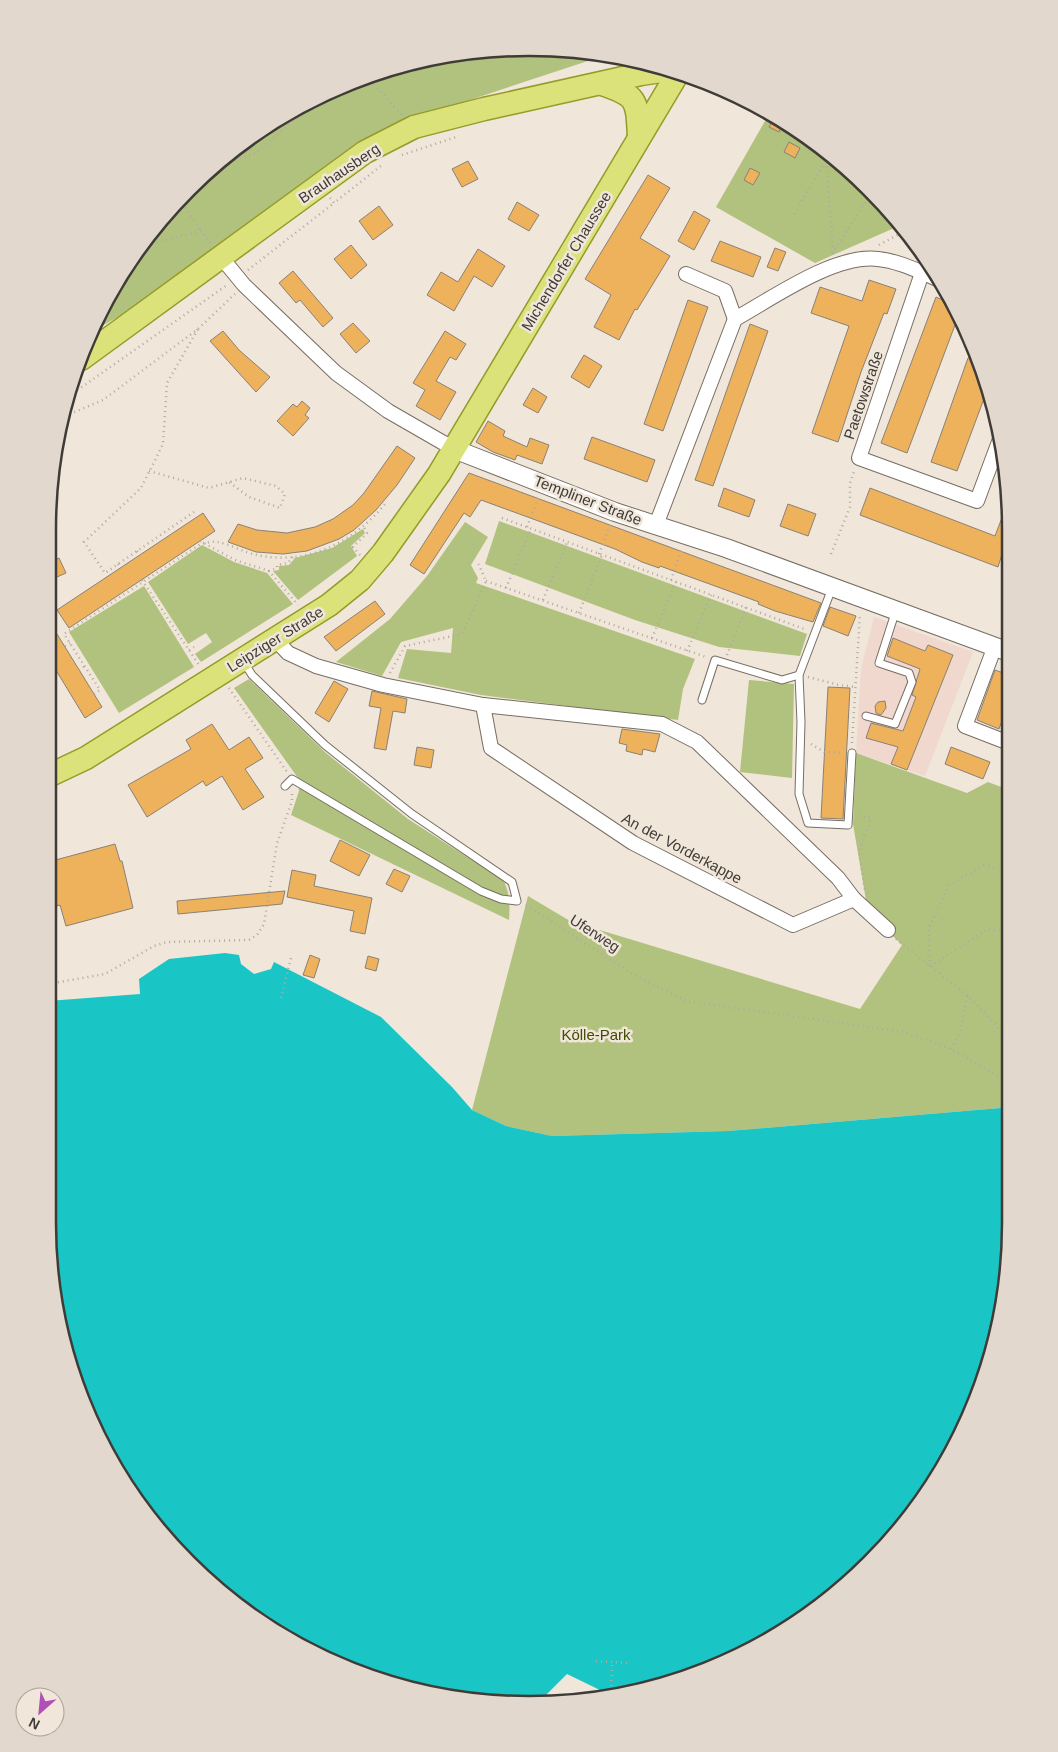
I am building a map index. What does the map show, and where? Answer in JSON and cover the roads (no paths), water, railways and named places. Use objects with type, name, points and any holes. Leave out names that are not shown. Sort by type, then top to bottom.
[{"type":"main road","name":"Brauhausberg","points":[[90,352],[365,152],[414,127],[484,109],[654,73]]},
{"type":"main road","name":"Michendorfer Chaussee","points":[[454,449],[674,79]]},
{"type":"main road","points":[[602,84],[626,92],[634,103],[638,109],[639,137]]},
{"type":"main road","name":"Leipziger Straße","points":[[56,772],[86,758],[276,640],[342,595],[365,574],[414,512],[454,449]]},
{"type":"street","name":"Templiner Straße","points":[[221,257],[241,282],[336,373],[388,411],[454,449],[543,482],[614,512],[687,535],[1002,649]]},
{"type":"street","points":[[656,525],[735,319],[818,273],[863,259],[890,261],[927,275]]},
{"type":"street","name":"Paetowstraße","points":[[922,273],[859,458],[977,502],[995,452]]},
{"type":"street","points":[[686,274],[725,291],[735,319]]},
{"type":"street","points":[[276,640],[288,653],[316,666],[383,685],[483,705],[662,724],[697,742],[838,878],[854,899],[888,930]]},
{"type":"street","points":[[1002,649],[965,726],[1002,740]]},
{"type":"street","name":"An der Vorderkappe","points":[[483,705],[491,748],[632,843],[794,925],[854,899]]},
{"type":"lane","points":[[832,587],[799,674],[801,738],[799,794],[808,824],[848,825],[852,753]]},
{"type":"lane","points":[[866,716],[896,724],[912,682],[909,674],[879,663],[896,610]]},
{"type":"lane","points":[[702,700],[715,660],[782,680],[799,674]]},
{"type":"lane","points":[[242,661],[252,675],[325,745],[412,814],[512,882],[517,901],[501,899],[481,891],[292,779],[284,786]]},
{"type":"water","points":[[225,953],[239,955],[241,964],[254,974],[271,969],[274,962],[381,1017],[452,1087],[472,1110],[506,1126],[552,1136],[728,1131],[1002,1108],[1001,1254],[998,1285],[986,1345],[966,1404],[953,1432],[922,1486],[904,1511],[884,1535],[841,1578],[792,1616],[765,1632],[710,1660],[681,1671],[651,1680],[601,1690],[567,1674],[546,1695],[498,1695],[467,1692],[407,1680],[348,1660],[320,1647],[266,1616],[241,1598],[217,1578],[174,1535],[136,1486],[120,1459],[92,1404],[81,1375],[65,1315],[60,1285],[56,1223],[56,1000],[140,994],[139,979],[169,959]]},
{"type":"park label","name":"Kölle-Park","points":[[596,1034]]}]
